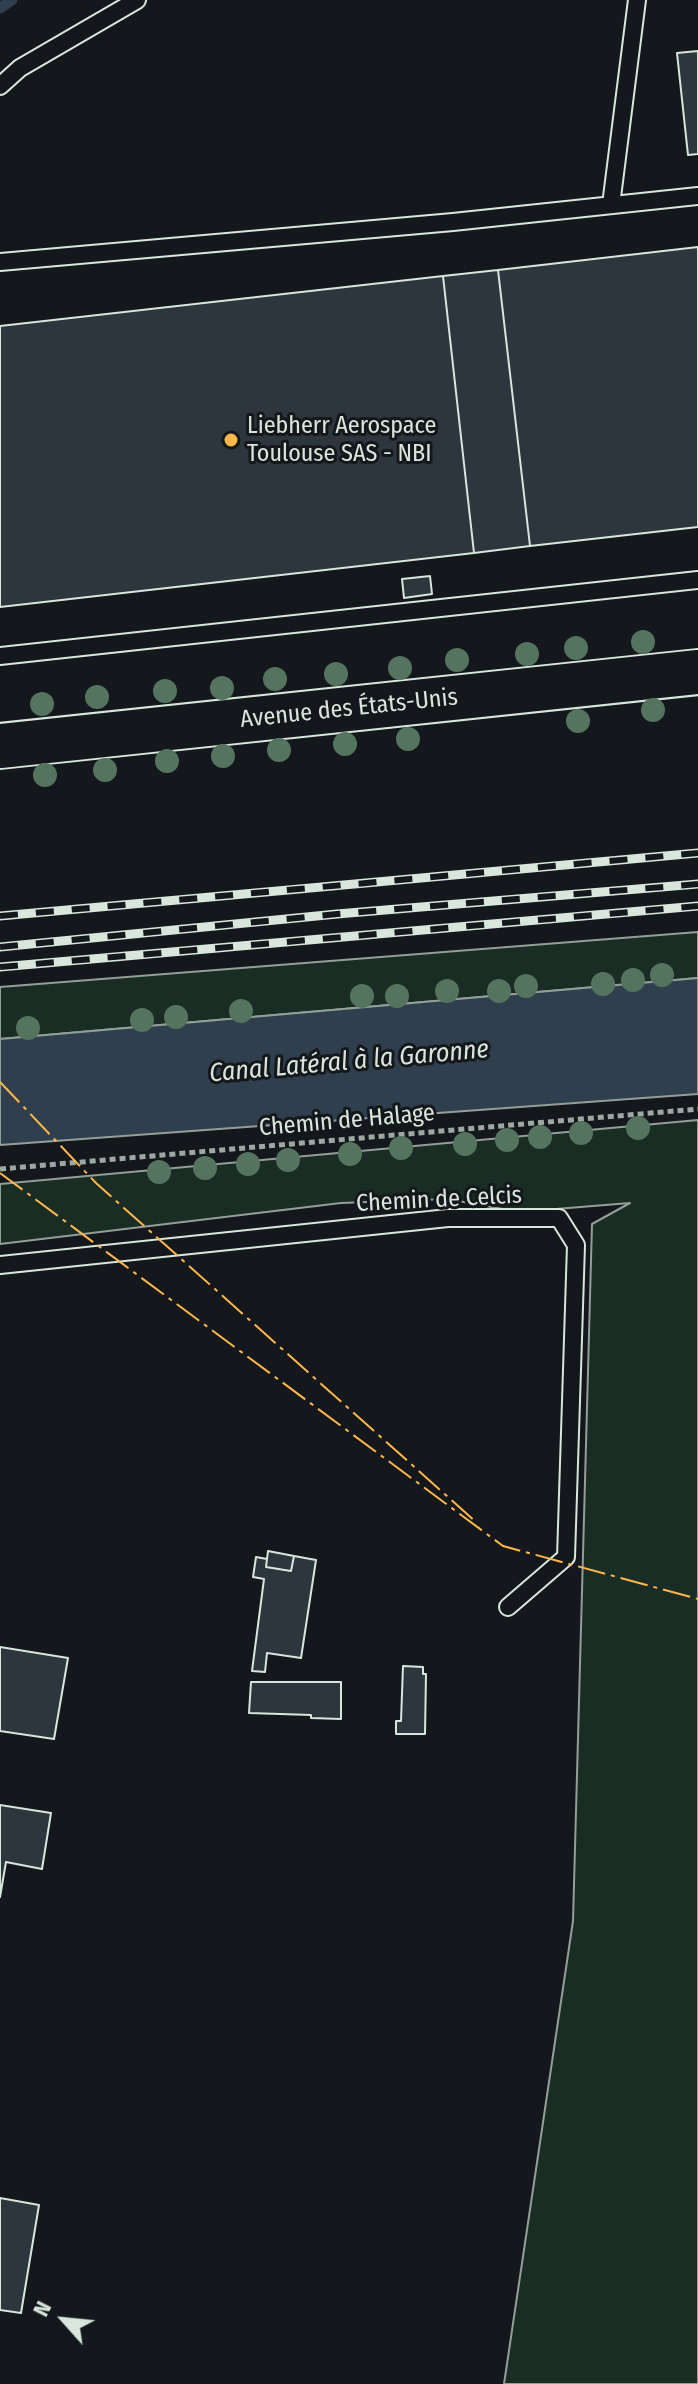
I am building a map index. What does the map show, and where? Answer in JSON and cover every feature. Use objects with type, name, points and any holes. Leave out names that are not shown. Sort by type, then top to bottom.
[{"type":"main road","name":"Avenue des États-Unis","points":[[0,746],[698,672]]},
{"type":"lane","points":[[0,86],[20,68],[137,0]]},
{"type":"lane","points":[[611,205],[637,0]]},
{"type":"lane","points":[[0,262],[698,196]]},
{"type":"lane","points":[[0,656],[698,580]]},
{"type":"lane","name":"Chemin de Celcis","points":[[0,1265],[448,1218],[559,1218],[576,1245],[566,1557],[508,1607]]},
{"type":"path","name":"Chemin de Halage","points":[[0,1169],[698,1109]]},
{"type":"green space","points":[[698,932],[698,978],[0,1039],[0,987]]},
{"type":"green space","points":[[698,1120],[698,2384],[504,2384],[573,1921],[592,1224],[630,1203],[519,1212],[447,1199],[341,1203],[0,1244],[0,1184]]},
{"type":"water","name":"Canal Latéral à la Garonne","points":[[698,978],[698,1094],[0,1145],[0,1039]]},
{"type":"building","points":[[698,51],[698,154],[688,155],[677,53]]},
{"type":"building","points":[[698,247],[698,527],[530,546],[498,270]]},
{"type":"building","points":[[498,270],[530,546],[474,553],[443,276]]},
{"type":"building","name":"Liebherr Aerospace Toulouse SAS - NBI","points":[[443,276],[474,553],[0,607],[0,326]]},
{"type":"building","points":[[430,576],[432,594],[404,598],[402,579]]},
{"type":"building","points":[[268,1551],[294,1556],[291,1571],[266,1567]]},
{"type":"building","points":[[294,1556],[316,1560],[301,1658],[267,1653],[265,1672],[252,1671],[264,1579],[253,1577],[256,1557],[267,1559],[266,1567],[291,1571]]},
{"type":"building","points":[[0,1647],[68,1658],[54,1739],[0,1731]]},
{"type":"building","points":[[403,1666],[423,1667],[423,1674],[426,1674],[425,1734],[396,1734],[396,1721],[401,1721]]},
{"type":"building","points":[[251,1682],[341,1682],[341,1719],[249,1713]]},
{"type":"building","points":[[0,1805],[51,1813],[42,1869],[6,1862],[0,1897]]},
{"type":"building","points":[[0,2198],[39,2205],[21,2313],[0,2310]]},
{"type":"waterway","points":[[0,8],[12,0]]},
{"type":"railway","points":[[0,916],[698,853]]},
{"type":"railway","points":[[0,947],[337,914],[698,884]]},
{"type":"railway","points":[[0,967],[698,906]]},
{"type":"power","points":[[0,1082],[96,1183],[476,1522]]},
{"type":"power","points":[[0,1173],[503,1546],[698,1599]]},
{"type":"place","name":"Liebherr Aerospace Toulouse SAS - NBI","points":[[231,440]]}]
